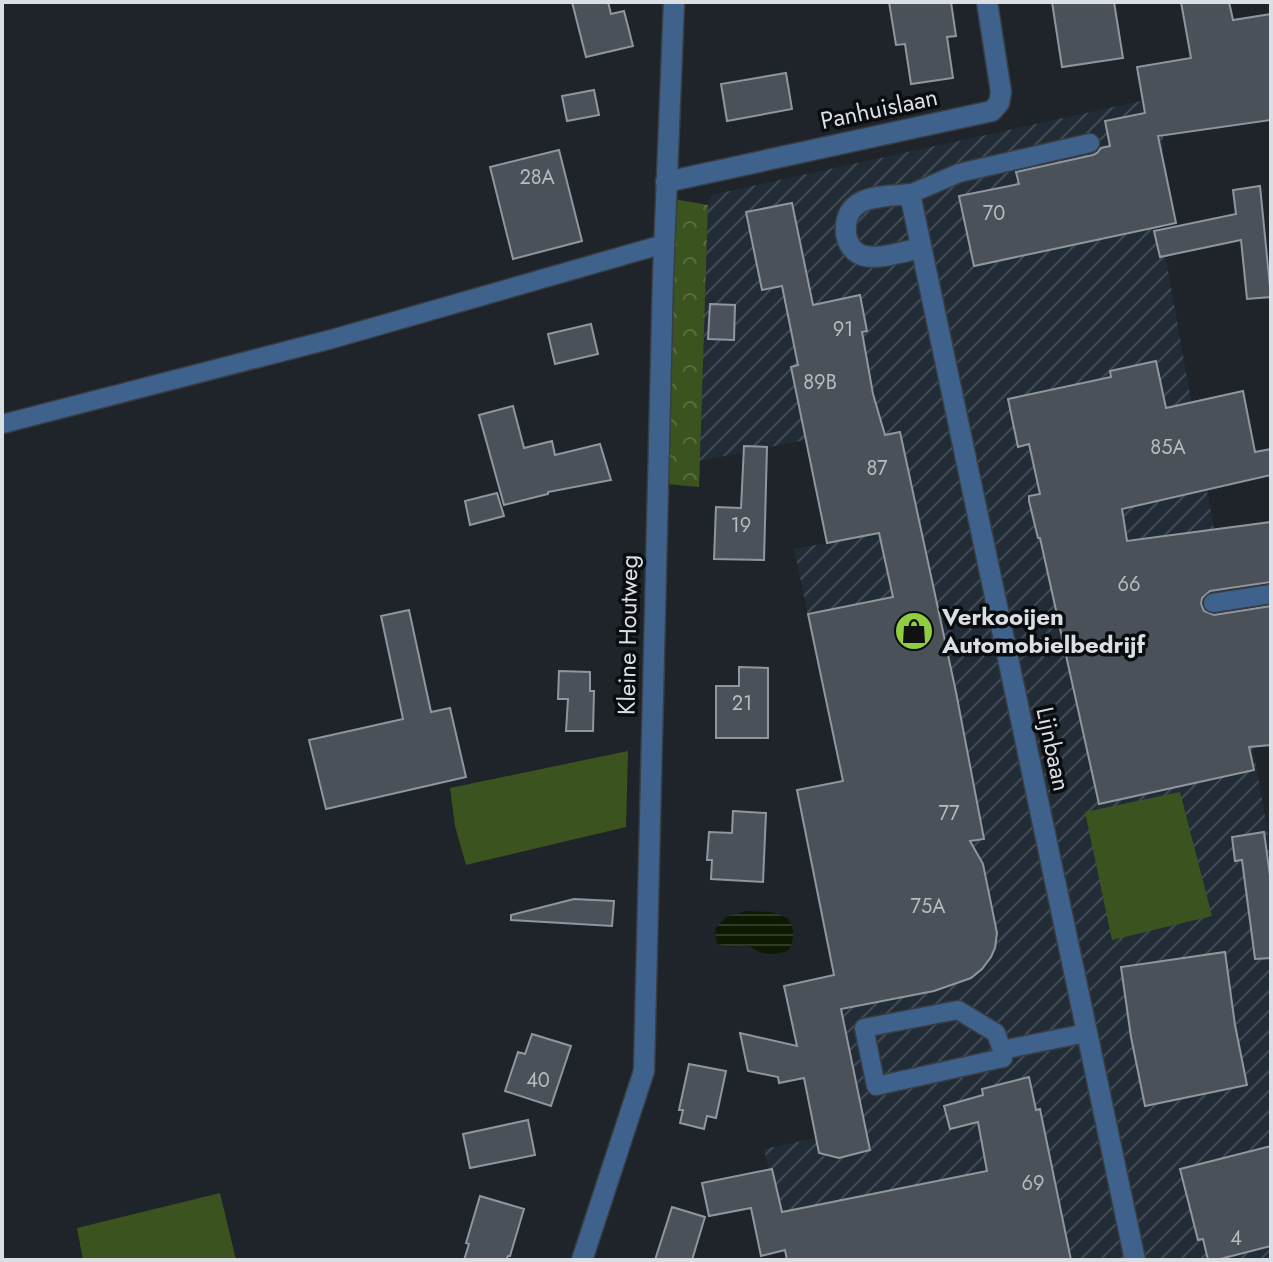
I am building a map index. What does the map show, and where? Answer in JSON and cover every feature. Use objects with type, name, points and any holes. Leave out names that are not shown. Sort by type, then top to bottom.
[{"type":"street","name":"Kleine Houtweg","points":[[582,1260],[644,1071],[664,244],[674,2]]},
{"type":"street","name":"Panhuislaan","points":[[666,182],[992,111],[999,103],[1001,92],[987,2]]},
{"type":"street","name":"Lijnbaan","points":[[910,194],[1135,1260]]},
{"type":"street","points":[[910,194],[871,197],[851,208],[845,222],[847,243],[859,254],[881,257],[921,248]]},
{"type":"lane","points":[[910,194],[959,173],[1090,143]]},
{"type":"lane","points":[[2,424],[332,339],[664,244]]},
{"type":"lane","points":[[1213,603],[1271,594]]},
{"type":"lane","points":[[958,1010],[996,1033],[1002,1050],[1003,1058],[876,1086],[864,1028],[958,1010]]},
{"type":"lane","points":[[1002,1050],[1086,1033]]},
{"type":"shaded area","points":[[1164,96],[1161,231],[1271,850],[1271,1260],[789,1260],[764,1149],[816,1138],[784,986],[834,975],[797,790],[843,780],[794,549],[827,543],[805,440],[699,461],[708,205],[711,195]]},
{"type":"shaded area","points":[[747,911],[771,912],[788,918],[793,934],[788,951],[767,954],[748,945],[733,947],[717,944],[715,929],[726,917]]},
{"type":"green space","points":[[674,199],[708,205],[699,487],[666,484]]},
{"type":"green space","points":[[628,751],[626,827],[466,865],[455,826],[450,788]]},
{"type":"green space","points":[[1180,792],[1212,916],[1112,940],[1085,812]]},
{"type":"green space","points":[[220,1193],[236,1260],[83,1260],[77,1228]]},
{"type":"building","points":[[572,2],[608,2],[611,14],[624,11],[633,46],[586,57]]},
{"type":"building","points":[[889,2],[951,2],[956,36],[947,37],[953,78],[911,84],[905,44],[896,45]]},
{"type":"building","points":[[1052,2],[1114,2],[1123,58],[1062,67]]},
{"type":"building","points":[[1181,2],[1229,2],[1233,20],[1271,14],[1271,120],[1158,136],[1176,223],[974,266],[959,196],[1019,184],[1016,172],[1093,155],[1101,148],[1110,146],[1105,121],[1145,113],[1137,67],[1191,58]]},
{"type":"building","points":[[786,73],[792,109],[727,121],[721,84]]},
{"type":"building","points":[[594,90],[599,115],[567,121],[562,96]]},
{"type":"building","points":[[559,150],[582,241],[513,259],[490,167]]},
{"type":"building","points":[[1260,186],[1271,297],[1247,299],[1241,240],[1160,257],[1154,231],[1236,214],[1233,190]]},
{"type":"building","points":[[792,203],[813,305],[860,295],[867,331],[862,332],[873,394],[885,435],[900,432],[984,839],[970,841],[983,864],[997,933],[991,957],[971,978],[934,991],[841,1009],[870,1150],[839,1158],[819,1153],[804,1078],[779,1083],[778,1077],[748,1071],[740,1033],[797,1046],[784,986],[834,975],[797,790],[843,781],[808,614],[893,597],[879,533],[827,543],[791,367],[798,365],[782,286],[762,290],[746,212]]},
{"type":"building","points":[[710,304],[735,305],[734,340],[708,339]]},
{"type":"building","points":[[591,324],[598,354],[555,364],[548,334]]},
{"type":"building","points":[[1156,361],[1166,408],[1243,391],[1255,452],[1271,449],[1271,475],[1122,509],[1127,541],[1271,522],[1271,582],[1210,591],[1202,598],[1201,604],[1204,611],[1214,615],[1271,606],[1271,745],[1249,747],[1254,770],[1099,804],[1029,501],[1029,496],[1040,494],[1029,444],[1018,447],[1008,399],[1111,377],[1110,371]]},
{"type":"building","points":[[513,406],[524,448],[552,441],[555,455],[600,444],[611,480],[548,492],[504,505],[479,415]]},
{"type":"building","points":[[744,446],[767,447],[764,560],[714,559],[716,507],[741,508]]},
{"type":"building","points":[[497,493],[504,516],[470,525],[465,501]]},
{"type":"building","points":[[409,610],[431,712],[450,708],[466,777],[326,809],[309,740],[403,719],[381,616]]},
{"type":"building","points":[[739,667],[768,668],[768,738],[716,738],[716,686],[739,686]]},
{"type":"building","points":[[559,671],[590,672],[590,691],[594,691],[593,731],[566,731],[568,699],[558,699]]},
{"type":"building","points":[[733,811],[766,813],[763,882],[711,879],[712,860],[707,860],[709,832],[732,833]]},
{"type":"building","points":[[1264,832],[1271,883],[1271,958],[1255,959],[1242,860],[1235,861],[1232,837]]},
{"type":"building","points":[[574,899],[614,901],[612,926],[511,920],[511,915]]},
{"type":"building","points":[[1225,952],[1247,1085],[1145,1106],[1121,967]]},
{"type":"building","points":[[532,1034],[571,1046],[551,1106],[505,1091],[518,1052],[525,1054]]},
{"type":"building","points":[[689,1064],[726,1071],[716,1118],[707,1116],[704,1129],[680,1123],[683,1110],[679,1110]]},
{"type":"building","points":[[1029,1077],[1036,1110],[1040,1109],[1071,1260],[787,1260],[785,1250],[761,1256],[751,1208],[709,1216],[702,1183],[772,1169],[782,1212],[987,1171],[978,1122],[950,1129],[944,1106],[983,1095],[982,1089]]},
{"type":"building","points":[[528,1120],[535,1155],[470,1168],[463,1134]]},
{"type":"building","points":[[1271,1146],[1271,1246],[1208,1260],[1203,1239],[1198,1240],[1180,1169]]},
{"type":"building","points":[[480,1196],[524,1209],[510,1256],[506,1260],[464,1260]]},
{"type":"building","points":[[672,1207],[705,1217],[692,1260],[655,1260]]},
{"type":"place","name":"Verkooijen Automobielbedrijf","points":[[914,631]]}]
